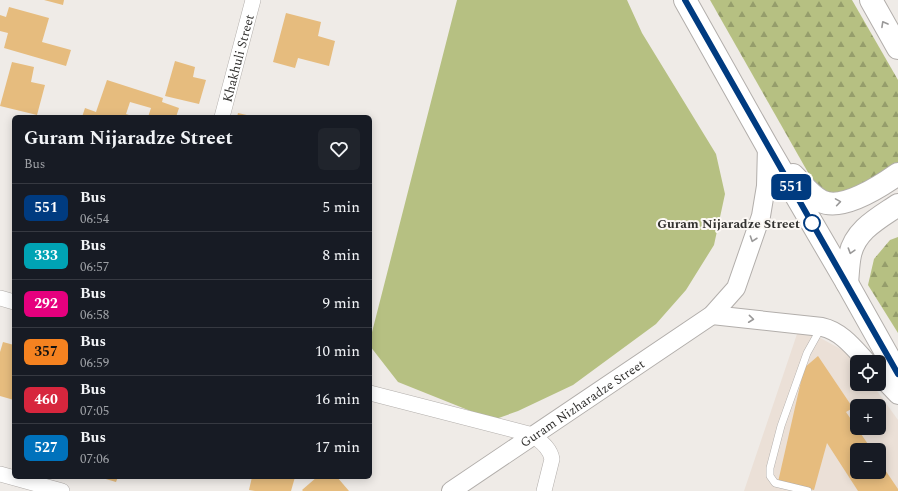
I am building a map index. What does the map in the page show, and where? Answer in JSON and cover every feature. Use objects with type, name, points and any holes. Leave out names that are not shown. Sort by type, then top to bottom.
[{"type":"highway","points":[[685,0],[898,374]]},
{"type":"highway","points":[[871,0],[898,48]]},
{"type":"highway","points":[[767,146],[811,194],[821,201],[833,204],[844,202],[864,194],[898,174]]},
{"type":"highway","points":[[847,283],[850,254],[859,234],[870,224],[898,205]]},
{"type":"street","name":"Khakhuli Street","points":[[223,115],[253,0]]},
{"type":"street","name":"Guram Nizharadze Street","points":[[451,491],[712,315],[736,288],[761,216],[766,186],[767,146]]},
{"type":"street","points":[[0,298],[12,301]]},
{"type":"street","points":[[712,315],[831,329],[838,333],[860,355]]},
{"type":"street","points":[[886,382],[898,395]]},
{"type":"street","points":[[372,394],[533,435],[548,449],[552,458],[544,491]]},
{"type":"street","points":[[0,474],[12,477]]},
{"type":"street","points":[[18,479],[62,491]]},
{"type":"lane","points":[[808,491],[775,483],[770,476],[770,468],[781,426],[807,353],[822,327]]},
{"type":"shaded area","points":[[797,334],[813,334],[850,354],[850,391],[877,391],[883,399],[850,399],[850,435],[886,435],[886,403],[898,420],[898,491],[744,491]]},
{"type":"green space","points":[[457,0],[627,0],[642,33],[716,154],[725,194],[714,245],[686,290],[656,324],[573,385],[518,411],[493,420],[398,382],[372,349],[372,332]]},
{"type":"green space","points":[[710,0],[852,0],[898,80],[898,180],[840,200],[814,183]]},
{"type":"green space","points":[[898,237],[898,333],[868,285],[874,259],[890,240]]},
{"type":"building","points":[[44,0],[64,0],[63,5]]},
{"type":"building","points":[[9,7],[49,18],[42,42],[71,50],[66,66],[4,48],[8,33],[0,31],[0,15],[6,17]]},
{"type":"building","points":[[286,13],[321,22],[318,36],[335,41],[329,66],[298,58],[295,68],[273,62]]},
{"type":"building","points":[[175,61],[195,67],[193,77],[206,80],[199,104],[165,96]]},
{"type":"building","points":[[12,62],[34,67],[31,82],[45,85],[37,115],[0,106]]},
{"type":"building","points":[[107,80],[163,98],[162,102],[179,108],[177,115],[149,115],[151,108],[130,102],[126,114],[129,115],[83,115],[85,108],[96,112]]},
{"type":"building","points":[[3,342],[12,344],[12,399],[0,396],[0,352]]},
{"type":"building","points":[[818,356],[850,404],[850,410],[846,412],[850,418],[850,435],[862,435],[867,443],[850,443],[850,479],[827,443],[814,490],[778,482],[804,368]]},
{"type":"building","points":[[886,471],[898,489],[898,491],[858,491],[850,479],[886,479]]},
{"type":"building","points":[[106,479],[117,479],[116,482]]},
{"type":"building","points":[[252,479],[294,479],[291,491],[249,490]]},
{"type":"building","points":[[315,479],[339,479],[349,491],[303,491],[302,490]]},
{"type":"bus line","name":"551","points":[[685,0],[898,374]]},
{"type":"place","name":"Guram Nijaradze Street","points":[[812,223]]}]
